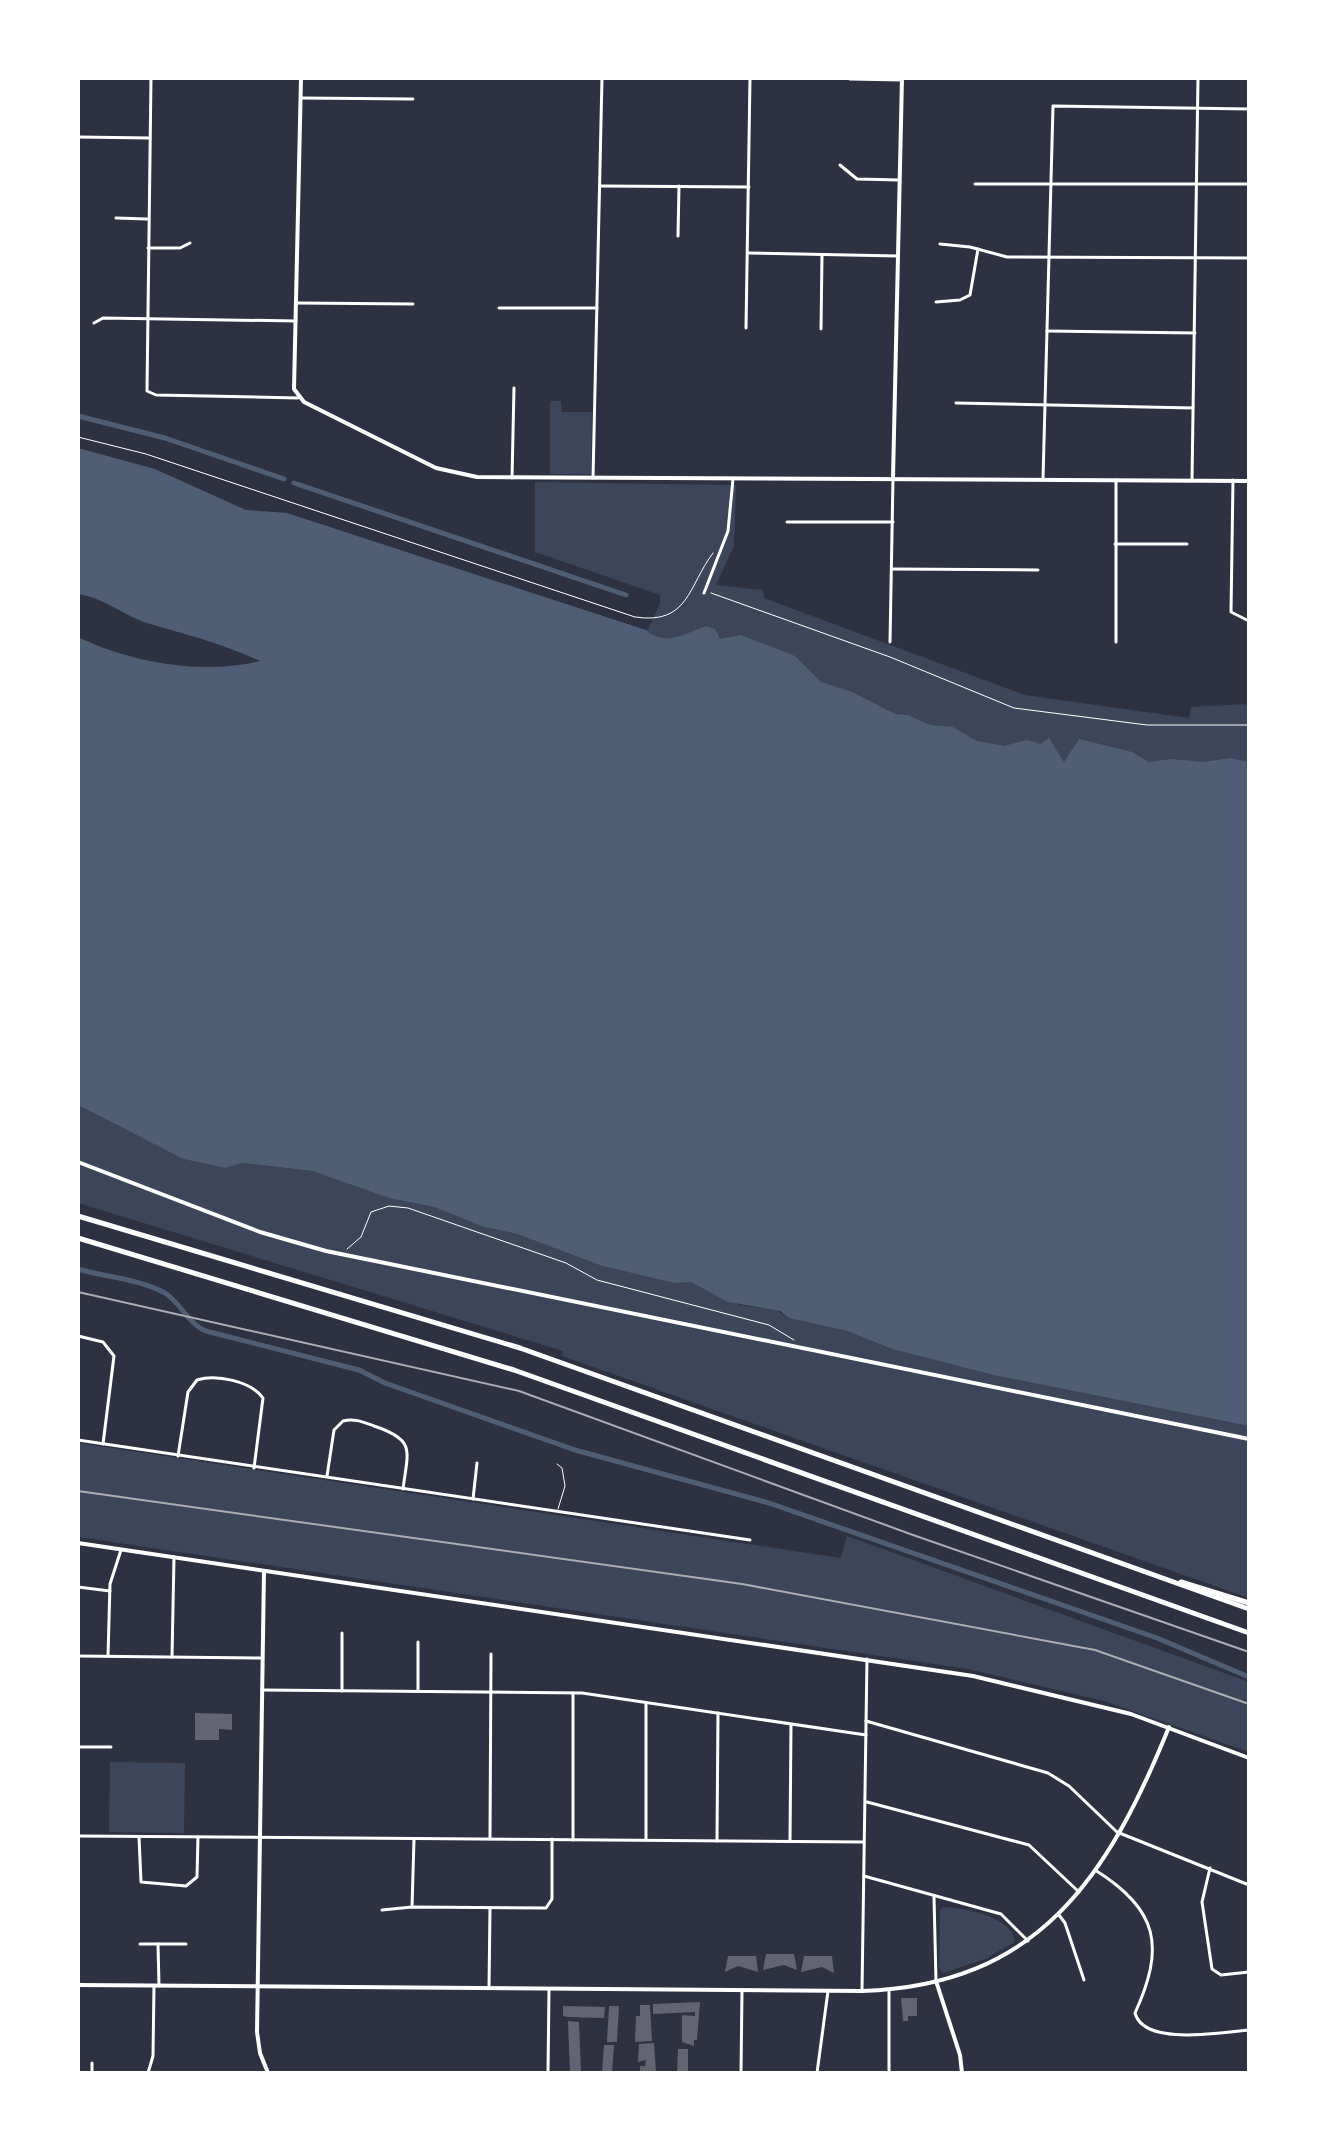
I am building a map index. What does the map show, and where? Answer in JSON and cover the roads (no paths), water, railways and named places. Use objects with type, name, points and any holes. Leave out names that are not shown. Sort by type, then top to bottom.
[{"type":"highway","points":[[78,1216],[520,1348],[1249,1606]]},
{"type":"highway","points":[[78,1238],[514,1370],[1249,1633]]},
{"type":"street","points":[[151,78],[147,219],[146,387],[149,393],[298,398],[436,468],[467,476],[1249,481]]},
{"type":"street","points":[[298,398],[293,380],[301,78]]},
{"type":"street","points":[[593,478],[602,78]]},
{"type":"street","points":[[746,328],[750,78]]},
{"type":"street","points":[[1192,480],[1198,78]]},
{"type":"street","points":[[850,79],[902,79],[890,642]]},
{"type":"street","points":[[301,98],[413,99]]},
{"type":"street","points":[[1043,479],[1053,106],[1249,109]]},
{"type":"street","points":[[78,137],[150,138]]},
{"type":"street","points":[[840,165],[844,172],[857,179],[899,180]]},
{"type":"street","points":[[975,184],[1249,184]]},
{"type":"street","points":[[600,186],[749,187]]},
{"type":"street","points":[[678,236],[679,186]]},
{"type":"street","points":[[116,218],[147,219]]},
{"type":"street","points":[[148,248],[180,248],[190,243]]},
{"type":"street","points":[[940,244],[1007,257],[1249,258]]},
{"type":"street","points":[[936,302],[960,300],[970,295],[978,249]]},
{"type":"street","points":[[748,253],[898,256]]},
{"type":"street","points":[[821,329],[822,255]]},
{"type":"street","points":[[296,303],[413,304]]},
{"type":"street","points":[[499,308],[597,308]]},
{"type":"street","points":[[94,323],[103,318],[296,321]]},
{"type":"street","points":[[1046,331],[1195,333]]},
{"type":"street","points":[[512,478],[514,388]]},
{"type":"street","points":[[956,403],[1193,408]]},
{"type":"street","points":[[705,592],[728,531],[733,479]]},
{"type":"street","points":[[1116,480],[1116,642]]},
{"type":"street","points":[[1233,480],[1231,612],[1249,621]]},
{"type":"street","points":[[787,522],[893,522]]},
{"type":"street","points":[[1115,544],[1187,544]]},
{"type":"street","points":[[892,569],[1038,570]]},
{"type":"street","points":[[78,1162],[260,1232],[340,1254],[1249,1439]]},
{"type":"street","points":[[78,1336],[103,1342],[114,1356],[103,1444]]},
{"type":"street","points":[[178,1456],[188,1392],[197,1380],[208,1377],[249,1385],[261,1394],[254,1468]]},
{"type":"street","points":[[327,1478],[334,1430],[343,1421],[358,1420],[397,1434],[405,1442],[408,1453],[403,1489]]},
{"type":"street","points":[[78,1440],[750,1540]]},
{"type":"street","points":[[473,1499],[477,1463]]},
{"type":"street","points":[[78,1543],[867,1659],[1055,1693],[1169,1727],[1249,1758]]},
{"type":"street","points":[[108,1656],[110,1591],[121,1550]]},
{"type":"street","points":[[172,1657],[174,1557]]},
{"type":"street","points":[[264,1571],[258,2047],[268,2073]]},
{"type":"street","points":[[78,1587],[110,1591]]},
{"type":"street","points":[[342,1633],[342,1691]]},
{"type":"street","points":[[418,1642],[418,1691]]},
{"type":"street","points":[[490,1839],[491,1654]]},
{"type":"street","points":[[78,1656],[262,1658]]},
{"type":"street","points":[[862,1991],[867,1659]]},
{"type":"street","points":[[262,1690],[573,1693],[866,1735]]},
{"type":"street","points":[[573,1693],[573,1840]]},
{"type":"street","points":[[646,1702],[646,1840]]},
{"type":"street","points":[[717,1841],[718,1713]]},
{"type":"street","points":[[866,1721],[1048,1773],[1069,1786],[1121,1834],[1249,1885]]},
{"type":"street","points":[[790,1841],[791,1724]]},
{"type":"street","points":[[78,1985],[862,1991],[889,1990],[936,1981],[977,1968],[1028,1941],[1059,1915],[1121,1834],[1169,1727]]},
{"type":"street","points":[[78,1747],[111,1747]]},
{"type":"street","points":[[865,1802],[1029,1845],[1079,1892]]},
{"type":"street","points":[[78,1836],[864,1842]]},
{"type":"street","points":[[139,1837],[141,1882],[186,1886],[197,1877],[198,1837]]},
{"type":"street","points":[[412,1907],[414,1839]]},
{"type":"street","points":[[382,1910],[412,1907],[546,1908],[551,1905],[552,1839]]},
{"type":"street","points":[[1210,1868],[1202,1902],[1214,1971],[1221,1975],[1249,1972]]},
{"type":"street","points":[[1095,1870],[1129,1896],[1150,1931],[1153,1971],[1136,2017],[1150,2028],[1168,2034],[1249,2030]]},
{"type":"street","points":[[864,1876],[1001,1914],[1028,1941]]},
{"type":"street","points":[[934,1896],[936,1981],[960,2055],[962,2073]]},
{"type":"street","points":[[489,1988],[490,1908]]},
{"type":"street","points":[[1059,1915],[1084,1980]]},
{"type":"street","points":[[140,1944],[186,1944]]},
{"type":"street","points":[[148,2073],[153,2056],[158,1944]]},
{"type":"street","points":[[548,2073],[549,1989]]},
{"type":"street","points":[[889,1990],[889,2073]]},
{"type":"street","points":[[741,2073],[742,1991]]},
{"type":"street","points":[[817,2073],[828,1991]]},
{"type":"street","points":[[92,2063],[92,2073]]},
{"type":"lane","points":[[557,1464],[565,1478],[558,1511]]},
{"type":"waterway","points":[[78,416],[165,438],[284,479]]},
{"type":"waterway","points":[[294,483],[626,595]]},
{"type":"waterway","points":[[78,1269],[155,1288],[165,1293],[194,1324],[206,1331],[359,1370],[385,1383],[575,1450],[769,1503],[1157,1638],[1249,1677]]},
{"type":"railway","points":[[78,1292],[519,1391],[913,1535],[1249,1652]]},
{"type":"railway","points":[[78,1491],[742,1584],[1095,1650],[1249,1704]]}]
